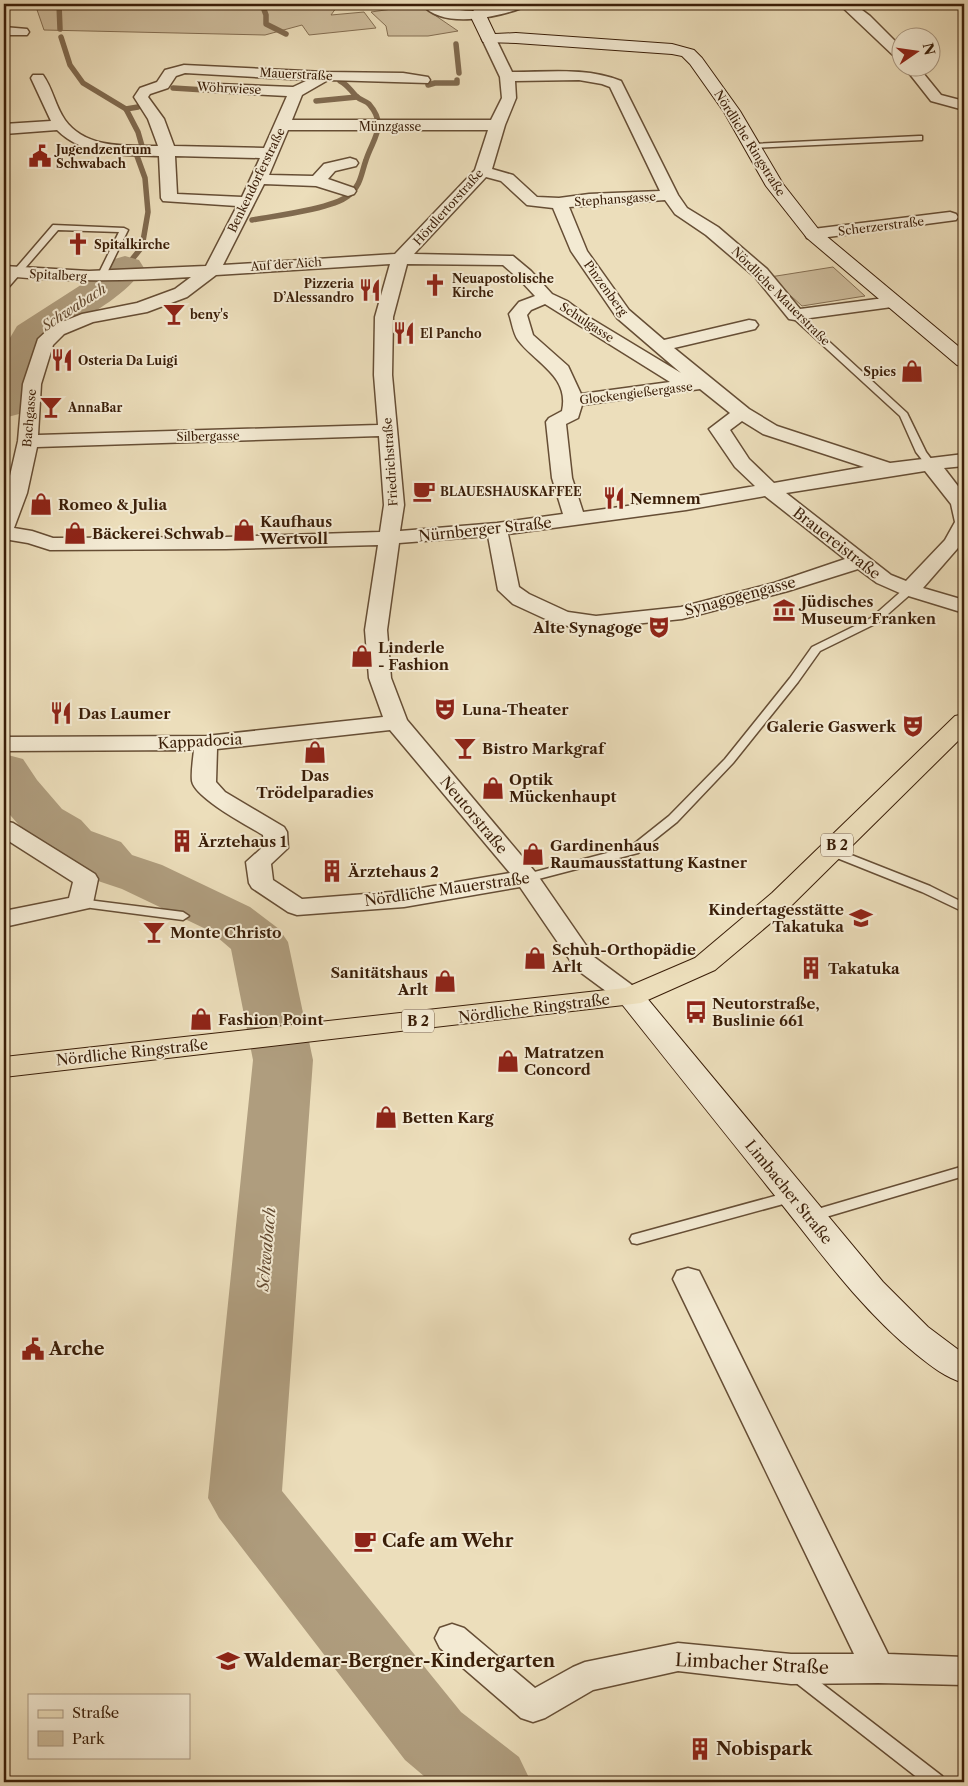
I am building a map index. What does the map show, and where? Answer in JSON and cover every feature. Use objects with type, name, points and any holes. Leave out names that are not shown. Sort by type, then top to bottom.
[{"type":"main road","points":[[483,10],[489,39]]},
{"type":"main road","name":"Nördliche Ringstraße","points":[[489,39],[536,39],[672,49],[688,52],[732,111],[775,186],[813,234],[964,361]]},
{"type":"main road","name":"Nördliche Ringstraße","points":[[4,1066],[631,997],[705,964],[782,899],[964,721]]},
{"type":"main road","name":"Limbacher Straße","points":[[631,997],[801,1207],[897,1318],[949,1361],[964,1370]]},
{"type":"street","points":[[429,4],[454,14],[519,4]]},
{"type":"street","points":[[846,4],[865,19],[890,44]]},
{"type":"street","points":[[4,31],[22,32]]},
{"type":"street","name":"Hördlertorstraße","points":[[400,259],[483,170],[497,125],[509,98],[507,77],[489,39]]},
{"type":"street","name":"Mauerstraße","points":[[167,79],[184,69],[325,76],[394,77],[423,80]]},
{"type":"street","points":[[296,92],[325,76]]},
{"type":"street","name":"Nördliche Mauerstraße","points":[[507,77],[594,77],[616,84],[670,195],[681,211],[719,236],[761,273],[795,315]]},
{"type":"street","points":[[38,78],[60,125],[84,141],[100,148],[270,153]]},
{"type":"street","points":[[920,78],[936,98],[964,106]]},
{"type":"street","points":[[167,79],[145,91],[141,97],[156,119],[169,198],[246,202]]},
{"type":"street","name":"Wöhrwiese","points":[[167,79],[182,86]]},
{"type":"street","name":"Wöhrwiese","points":[[201,87],[296,92]]},
{"type":"street","name":"Benkendorferstraße","points":[[212,270],[259,178],[296,92]]},
{"type":"street","points":[[4,129],[60,125]]},
{"type":"street","name":"Münzgasse","points":[[283,125],[497,125]]},
{"type":"street","points":[[317,181],[330,167],[350,163]]},
{"type":"street","points":[[483,170],[507,178],[532,202],[559,203]]},
{"type":"street","points":[[259,178],[317,181],[348,191]]},
{"type":"street","name":"Stephansgasse","points":[[559,203],[589,199],[670,195]]},
{"type":"street","name":"Pinzenberg","points":[[559,203],[579,251],[623,314],[695,376],[742,413],[770,430],[889,469]]},
{"type":"street","name":"Scherzerstraße","points":[[813,234],[950,217]]},
{"type":"street","name":"Auf der Aich","points":[[173,275],[212,270],[338,261],[400,259]]},
{"type":"street","name":"Schulgasse","points":[[400,259],[508,260],[525,274],[546,298],[561,305],[584,322],[688,385]]},
{"type":"street","name":"Friedrichstraße","points":[[396,722],[380,678],[376,630],[394,505],[383,376],[384,318],[400,259]]},
{"type":"street","name":"Bachgasse","points":[[4,528],[17,493],[28,441],[32,384],[44,343],[58,330],[88,318],[162,301],[181,293],[212,270]]},
{"type":"street","name":"Spitalberg","points":[[10,272],[101,277],[173,275]]},
{"type":"street","points":[[546,298],[525,306],[518,314],[525,337],[561,370],[574,400]]},
{"type":"street","points":[[795,315],[892,302]]},
{"type":"street","points":[[661,346],[749,325]]},
{"type":"street","name":"Glockengießergasse","points":[[575,520],[562,478],[556,422],[572,414],[574,400],[688,385],[708,385]]},
{"type":"street","points":[[742,413],[720,429],[742,463],[771,491]]},
{"type":"street","name":"Silbergasse","points":[[28,441],[388,430]]},
{"type":"street","name":"Nürnberger Straße","points":[[4,533],[32,537],[50,544],[226,543],[390,538],[575,520],[771,491],[889,469],[964,460]]},
{"type":"street","name":"Nördliche Mauerstraße","points":[[910,590],[953,543],[964,522],[961,502],[930,464]]},
{"type":"street","name":"Brauereistraße","points":[[771,491],[884,579],[910,590],[964,607]]},
{"type":"street","name":"Synagogengasse","points":[[497,529],[508,590],[521,599],[572,621],[596,622],[682,613],[781,587],[860,561]]},
{"type":"street","name":"Kappadocia","points":[[4,744],[206,742],[396,722]]},
{"type":"street","name":"Neutorstraße","points":[[396,722],[527,878],[584,963],[631,997]]},
{"type":"street","name":"Nördliche Mauerstraße","points":[[206,742],[204,783],[218,796],[275,832],[276,848],[258,862],[261,883],[297,907],[404,899],[527,878]]},
{"type":"street","points":[[4,828],[86,879],[80,903],[4,920]]},
{"type":"street","points":[[688,1279],[878,1668]]},
{"type":"street","name":"Limbacher Straße","points":[[452,1638],[533,1707],[585,1677],[678,1657],[791,1669],[878,1668],[964,1671]]},
{"type":"lane","points":[[752,146],[919,138]]},
{"type":"lane","points":[[4,287],[10,272],[56,228],[124,230],[101,277]]},
{"type":"lane","name":"Nördliche Mauerstraße","points":[[795,315],[904,415],[921,452],[930,464]]},
{"type":"lane","name":"Nördliche Mauerstraße","points":[[527,878],[634,850],[673,819],[729,761],[794,680],[816,649],[875,620],[910,590]]},
{"type":"lane","points":[[831,851],[926,889],[964,908]]},
{"type":"lane","points":[[80,903],[183,916]]},
{"type":"lane","points":[[637,1239],[801,1207],[964,1171]]},
{"type":"lane","points":[[791,1669],[936,1782]]},
{"type":"green space","points":[[35,4],[339,4],[331,15],[364,12],[376,28],[309,35],[302,25],[265,35],[44,30]]},
{"type":"green space","points":[[420,5],[458,31],[428,36],[388,36],[386,26],[371,12]]},
{"type":"green space","points":[[833,267],[865,296],[802,306],[770,277]]},
{"type":"waterway","name":"Schwabach","points":[[59,4],[60,29]]},
{"type":"waterway","points":[[262,4],[266,15],[266,24],[286,34]]},
{"type":"waterway","name":"Schwabach","points":[[61,37],[70,65],[83,83],[126,109]]},
{"type":"waterway","points":[[456,44],[459,73]]},
{"type":"waterway","points":[[428,85],[435,83],[457,83],[457,80]]},
{"type":"waterway","points":[[252,220],[329,205],[348,196],[356,188],[377,132],[378,119],[369,104],[340,81]]},
{"type":"waterway","points":[[173,88],[221,91]]},
{"type":"waterway","points":[[316,101],[357,97]]},
{"type":"waterway","points":[[126,109],[138,107]]},
{"type":"waterway","name":"Schwabach","points":[[125,268],[142,247],[148,212],[145,178],[137,156],[142,146],[138,132],[126,109]]},
{"type":"waterway","name":"Schwabach","points":[[4,405],[12,383],[15,365],[31,335],[112,282],[125,268]]},
{"type":"waterway","name":"Schwabach","points":[[4,770],[18,791],[43,820],[62,832],[72,843],[102,854],[112,867],[142,877],[230,919],[259,942],[283,1060],[245,1498],[433,1736],[490,1782]]},
{"type":"place","name":"Jugendzentrum Schwabach","points":[[40,156]]},
{"type":"place","name":"Spitalkirche","points":[[78,244]]},
{"type":"place","name":"Neuapostolische Kirche","points":[[435,285]]},
{"type":"place","name":"Pizzeria D’Alessandro","points":[[370,290]]},
{"type":"place","name":"beny's","points":[[174,314]]},
{"type":"place","name":"El Pancho","points":[[404,333]]},
{"type":"place","name":"Osteria Da Luigi","points":[[62,360]]},
{"type":"place","name":"Spies","points":[[912,371]]},
{"type":"place","name":"AnnaBar","points":[[51,407]]},
{"type":"place","name":"BLAUESHAUSKAFFEE","points":[[424,491]]},
{"type":"place","name":"Nemnem","points":[[614,498]]},
{"type":"place","name":"Romeo & Julia","points":[[41,504]]},
{"type":"place","name":"Kaufhaus Wertvoll","points":[[244,530]]},
{"type":"place","name":"Bäckerei Schwab","points":[[75,533]]},
{"type":"place","name":"Jüdisches Museum Franken","points":[[784,610]]},
{"type":"place","name":"Alte Synagoge","points":[[659,627]]},
{"type":"place","name":"Linderle - Fashion","points":[[362,656]]},
{"type":"place","name":"Luna-Theater","points":[[445,709]]},
{"type":"place","name":"Das Laumer","points":[[61,713]]},
{"type":"place","name":"Galerie Gaswerk","points":[[913,726]]},
{"type":"place","name":"Bistro Markgraf","points":[[465,748]]},
{"type":"place","name":"Das Trödelparadies","points":[[315,752]]},
{"type":"place","name":"Optik Mückenhaupt","points":[[493,788]]},
{"type":"place","name":"Ärztehaus 1","points":[[182,841]]},
{"type":"place","name":"Gardinenhaus Raumausstattung Kastner","points":[[533,854]]},
{"type":"place","name":"Ärztehaus 2","points":[[332,871]]},
{"type":"place","name":"Kindertagesstätte Takatuka","points":[[861,918]]},
{"type":"place","name":"Monte Christo","points":[[154,932]]},
{"type":"place","name":"Schuh-Orthopädie Arlt","points":[[535,958]]},
{"type":"place","name":"Takatuka","points":[[811,968]]},
{"type":"place","name":"Sanitätshaus Arlt","points":[[445,981]]},
{"type":"place","name":"Neutorstraße, Buslinie 661","points":[[696,1012]]},
{"type":"place","name":"Fashion Point","points":[[201,1019]]},
{"type":"place","name":"Matratzen Concord","points":[[508,1061]]},
{"type":"place","name":"Betten Karg","points":[[386,1117]]},
{"type":"place","name":"Arche","points":[[33,1349]]},
{"type":"place","name":"Cafe am Wehr","points":[[365,1541]]},
{"type":"place","name":"Waldemar-Bergner-Kindergarten","points":[[228,1661]]},
{"type":"place","name":"Nobispark","points":[[700,1749]]}]
